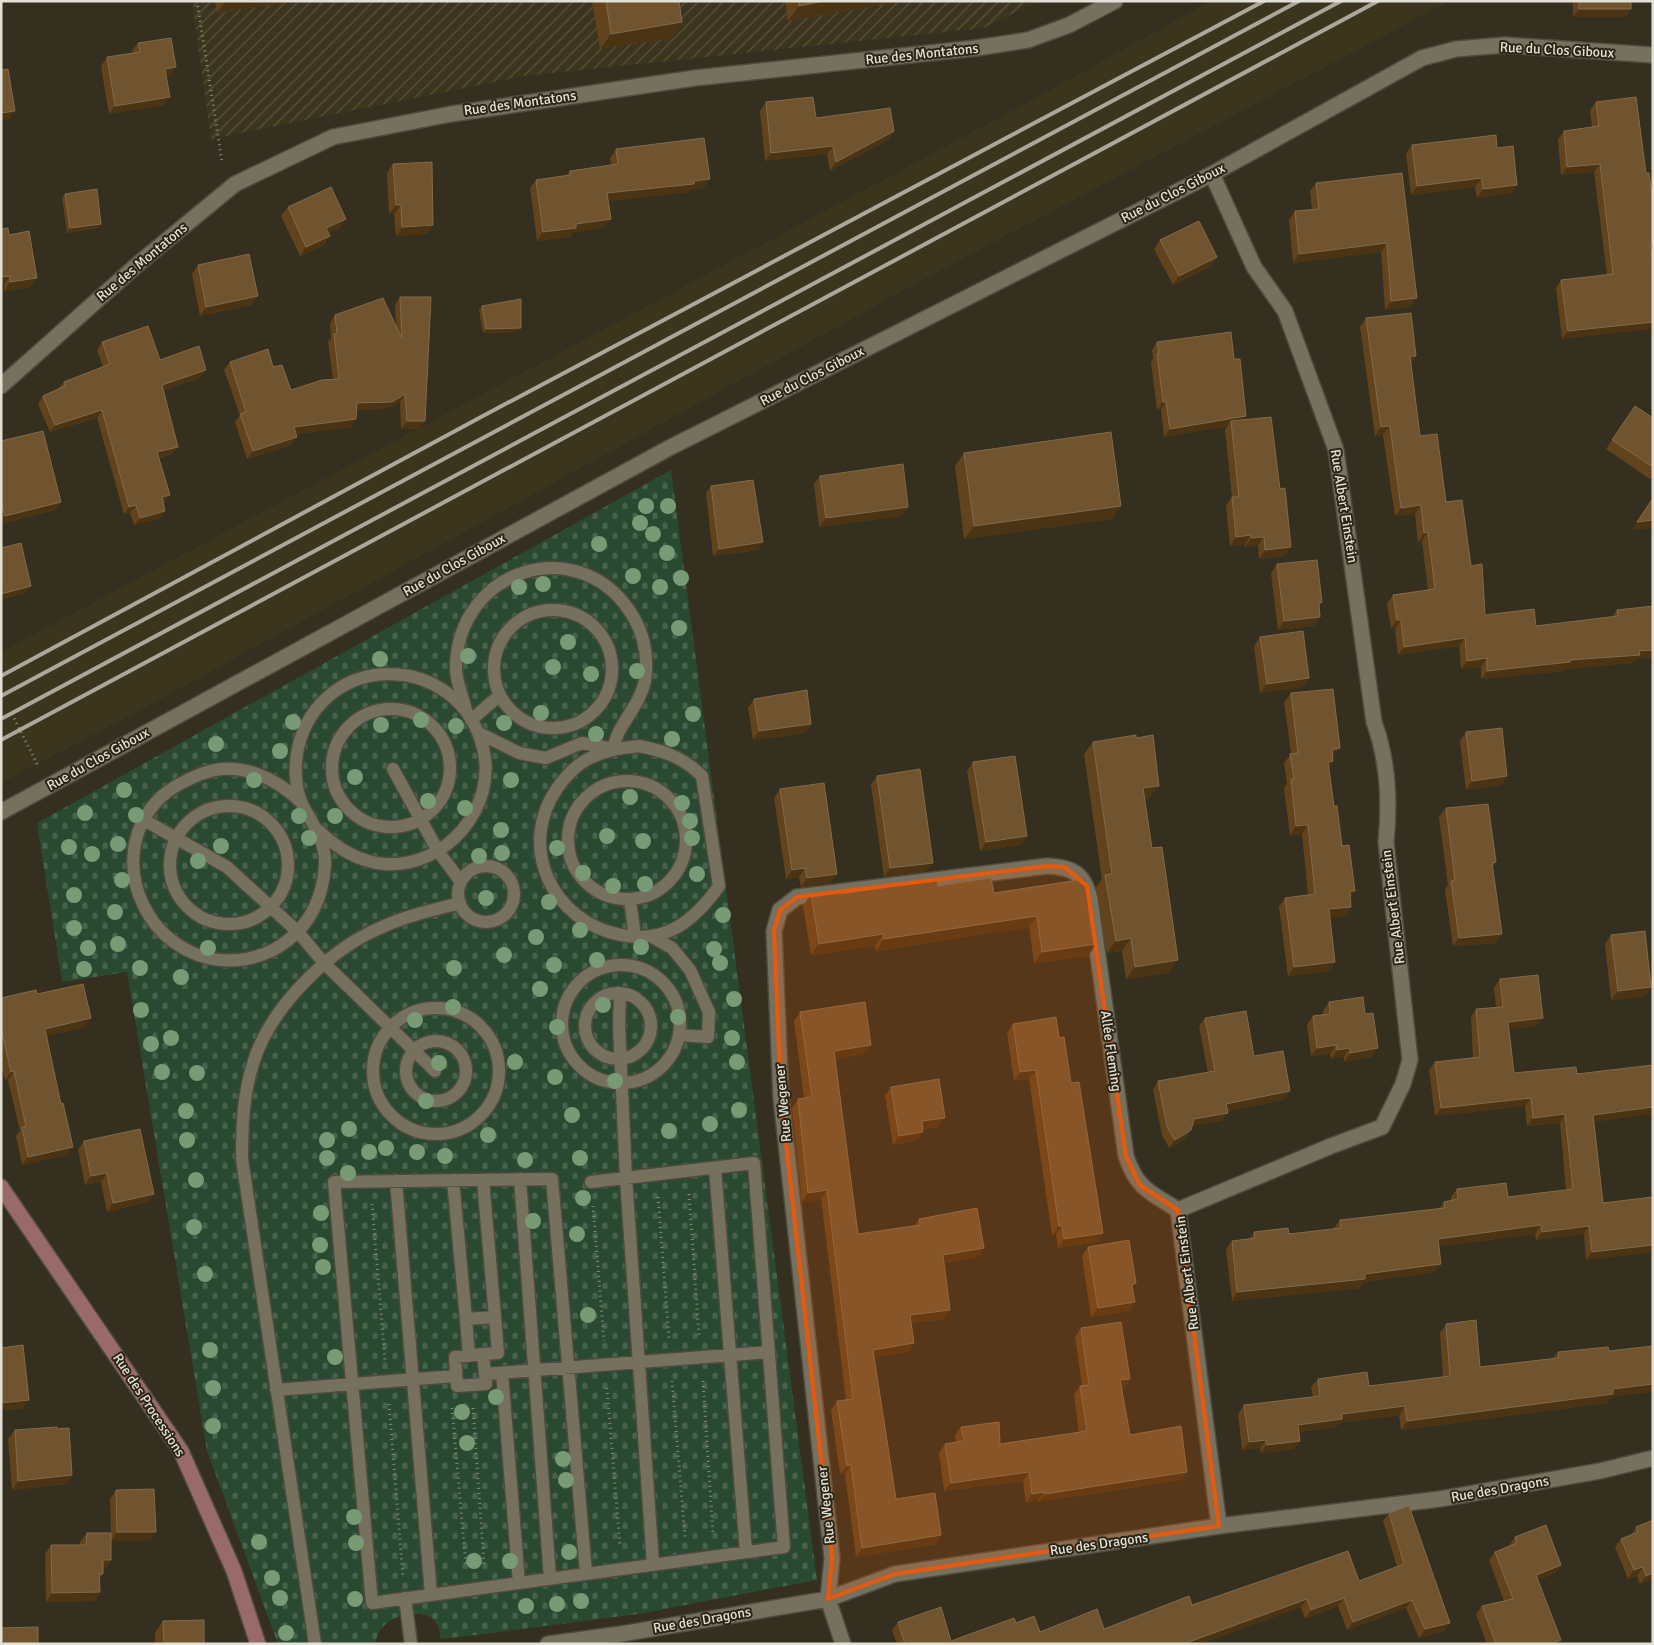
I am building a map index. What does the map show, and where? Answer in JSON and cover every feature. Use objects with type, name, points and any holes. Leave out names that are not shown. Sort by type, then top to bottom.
[{"type":"street","name":"Rue des Montatons","points":[[1,386],[138,264],[235,184],[333,137],[451,114],[695,78],[976,48],[1028,40],[1069,25],[1115,1]]},
{"type":"street","name":"Rue du Clos Giboux","points":[[1,812],[669,448],[1212,174],[1422,58],[1456,49],[1505,45],[1653,55]]},
{"type":"street","name":"Rue Albert Einstein","points":[[1212,174],[1254,267],[1285,311],[1336,450],[1374,722],[1382,743],[1389,811],[1386,842],[1410,1060],[1403,1084],[1382,1127],[1331,1146],[1178,1210],[1219,1526]]},
{"type":"street","name":"Rue Wegener","points":[[828,1599],[832,1558],[781,1098],[774,931],[776,920],[780,910],[796,897],[1047,866],[1065,867],[1076,873]]},
{"type":"street","name":"Allée Fleming","points":[[1076,873],[1087,886],[1090,899],[1126,1156],[1132,1173],[1140,1185],[1178,1210]]},
{"type":"street","name":"Rue des Processions","points":[[1,1187],[182,1451],[234,1572],[258,1644]]},
{"type":"street","name":"Rue des Dragons","points":[[548,1644],[622,1634],[828,1599],[896,1574],[1219,1526],[1440,1499],[1600,1471],[1653,1458]]},
{"type":"street","points":[[828,1599],[843,1644]]},
{"type":"lane","points":[[469,715],[456,671],[458,644],[466,619],[482,596],[504,580],[529,570],[556,568],[583,572],[606,585],[626,604],[640,628],[646,654],[645,681],[636,707],[620,729],[613,749]]},
{"type":"lane","points":[[547,610],[573,612],[588,620],[600,632],[608,647],[612,663],[611,680],[606,696],[596,710],[583,720],[567,727],[550,728],[533,725],[518,717],[506,705],[500,695],[494,674],[494,657],[500,641],[510,627],[523,617],[547,610]]},
{"type":"lane","points":[[302,803],[296,777],[297,750],[306,724],[322,702],[343,685],[368,675],[396,673],[422,678],[446,691],[469,715],[480,733],[486,760],[484,787],[476,812],[460,834],[438,852],[413,861],[386,864],[359,858],[335,846],[318,830],[302,803],[285,787],[261,774],[234,769],[207,772],[182,782],[160,798],[144,820],[135,846],[134,874],[140,900],[154,924],[173,943],[198,956],[224,961],[252,959],[277,948],[298,932],[315,910],[324,884],[325,857],[318,830]]},
{"type":"lane","points":[[469,715],[500,695]]},
{"type":"lane","points":[[394,709],[410,712],[426,720],[438,732],[446,746],[450,763],[449,780],[444,796],[434,810],[420,820],[404,826],[388,828],[371,825],[356,817],[344,805],[336,790],[332,774],[332,757],[338,741],[348,727],[361,717],[377,710],[394,709]]},
{"type":"lane","points":[[480,733],[520,753],[546,758],[582,743],[613,749]]},
{"type":"lane","points":[[654,938],[682,925],[696,914],[703,908],[719,886],[702,776],[690,764],[666,752],[640,746],[613,749],[587,759],[566,775],[550,798],[541,823],[540,850],[546,876],[563,903],[579,919],[603,932],[654,938],[672,948],[690,970],[709,1012],[708,1038],[679,1035]]},
{"type":"lane","points":[[393,769],[438,852],[461,882]]},
{"type":"lane","points":[[630,781],[647,784],[662,792],[674,804],[682,818],[686,835],[685,852],[680,868],[670,882],[657,892],[641,899],[630,900],[608,897],[592,889],[580,877],[572,862],[568,846],[569,829],[574,813],[584,799],[597,788],[613,782],[630,781]]},
{"type":"lane","points":[[232,806],[249,809],[264,817],[276,829],[285,843],[289,860],[288,877],[282,893],[272,907],[259,917],[243,923],[226,924],[210,921],[195,914],[182,902],[174,887],[170,871],[171,853],[176,838],[186,824],[200,813],[215,807],[232,806]]},
{"type":"lane","points":[[144,820],[227,867],[298,932],[324,963],[435,1071]]},
{"type":"lane","points":[[488,867],[499,870],[507,876],[512,886],[514,897],[511,907],[504,916],[495,921],[484,922],[473,919],[465,912],[460,903],[458,892],[461,882],[468,873],[478,868],[488,867]]},
{"type":"lane","points":[[630,900],[635,937]]},
{"type":"lane","points":[[315,1644],[242,1159],[242,1123],[253,1063],[265,1036],[301,986],[324,963],[351,943],[379,928],[460,903]]},
{"type":"lane","points":[[624,964],[656,975],[668,987],[676,1002],[680,1018],[679,1035],[674,1051],[664,1065],[650,1075],[635,1082],[621,1083],[601,1080],[586,1072],[574,1060],[566,1045],[562,1029],[562,1012],[568,996],[578,982],[591,972],[607,966],[624,964]]},
{"type":"lane","points":[[620,993],[620,1060],[626,1178],[653,1564]]},
{"type":"lane","points":[[620,993],[637,999],[644,1006],[651,1024],[651,1033],[642,1050],[620,1060],[607,1058],[592,1047],[585,1029],[585,1020],[594,1003],[602,997],[620,993]]},
{"type":"lane","points":[[439,1008],[457,1011],[473,1020],[486,1032],[495,1048],[499,1065],[498,1084],[492,1101],[482,1115],[468,1126],[451,1133],[432,1135],[415,1131],[399,1122],[386,1110],[377,1095],[373,1077],[374,1058],[380,1042],[390,1027],[413,1012],[439,1008]]},
{"type":"lane","points":[[437,1041],[454,1046],[464,1060],[466,1068],[466,1077],[458,1092],[451,1098],[434,1101],[418,1096],[408,1082],[406,1074],[409,1057],[414,1050],[429,1042],[437,1041]]},
{"type":"lane","points":[[586,1574],[552,1179],[334,1182],[372,1603],[431,1594],[519,1583],[550,1578],[586,1574],[622,1569],[653,1564],[784,1547],[754,1163],[591,1182]]},
{"type":"lane","points":[[715,1168],[746,1552]]},
{"type":"lane","points":[[520,1179],[550,1578]]},
{"type":"lane","points":[[453,1180],[469,1356]]},
{"type":"lane","points":[[483,1180],[498,1353],[483,1354],[454,1357],[457,1386],[486,1384],[483,1354]]},
{"type":"lane","points":[[396,1181],[431,1594]]},
{"type":"lane","points":[[466,1319],[495,1317]]},
{"type":"lane","points":[[485,1374],[769,1352]]},
{"type":"lane","points":[[502,1373],[519,1583]]},
{"type":"lane","points":[[276,1390],[456,1376]]},
{"type":"lane","points":[[405,1598],[410,1644]]},
{"type":"path","points":[[198,1],[223,166],[235,184]]},
{"type":"path","points":[[12,714],[48,787]]},
{"type":"path","points":[[591,1182],[622,1569]]},
{"type":"path","points":[[471,1385],[486,1587]]},
{"type":"highlighted area","points":[[1047,866],[1065,867],[1087,886],[1126,1156],[1140,1185],[1178,1210],[1219,1526],[895,1574],[828,1599],[832,1558],[781,1098],[774,931],[780,910],[787,902],[797,897]]},
{"type":"shaded area","points":[[192,1],[1038,1],[984,28],[523,76],[211,139]]},
{"type":"shaded area","points":[[1211,1],[1450,1],[926,278],[148,706],[1,783],[1,652],[1025,104]]},
{"type":"green space","points":[[671,470],[817,1580],[638,1614],[468,1636],[440,1639],[438,1626],[431,1618],[422,1614],[413,1614],[402,1615],[385,1625],[379,1633],[376,1642],[278,1644],[207,1451],[127,972],[62,982],[37,823]]},
{"type":"building","points":[[606,1],[679,1],[682,22],[611,34]]},
{"type":"building","points":[[799,1],[824,1],[799,6]]},
{"type":"building","points":[[1579,1],[1631,1],[1631,9],[1579,9]]},
{"type":"building","points":[[171,38],[176,67],[165,69],[170,97],[115,106],[107,57],[140,52],[138,43]]},
{"type":"building","points":[[8,69],[15,111],[1,113],[1,70]]},
{"type":"building","points":[[813,97],[816,118],[890,108],[894,131],[836,162],[833,146],[771,153],[766,102]]},
{"type":"building","points":[[1636,97],[1646,173],[1649,173],[1653,205],[1653,243],[1650,243],[1653,267],[1653,322],[1568,331],[1561,280],[1613,274],[1600,164],[1567,167],[1564,131],[1599,126],[1596,102]]},
{"type":"building","points":[[1496,135],[1497,148],[1513,146],[1517,185],[1483,189],[1482,178],[1417,186],[1412,145]]},
{"type":"building","points":[[704,138],[710,179],[694,181],[694,184],[607,193],[611,219],[576,224],[576,228],[543,232],[536,180],[570,175],[570,171],[618,164],[616,149]]},
{"type":"building","points":[[432,162],[433,225],[402,227],[401,205],[396,205],[393,164]]},
{"type":"building","points":[[1402,173],[1417,298],[1391,301],[1387,243],[1299,254],[1295,211],[1319,209],[1316,183]]},
{"type":"building","points":[[331,187],[346,219],[326,228],[330,236],[306,247],[288,207]]},
{"type":"building","points":[[97,189],[101,224],[70,228],[65,194]]},
{"type":"building","points":[[1199,221],[1217,257],[1179,276],[1160,240]]},
{"type":"building","points":[[8,228],[9,235],[29,231],[37,278],[10,282],[10,276],[1,277],[1,229]]},
{"type":"building","points":[[249,254],[258,296],[206,307],[198,265]]},
{"type":"building","points":[[400,297],[431,297],[425,421],[407,421],[405,394],[392,402],[357,403],[356,419],[294,427],[297,437],[253,451],[240,414],[246,412],[230,362],[268,349],[273,367],[282,365],[291,390],[322,380],[339,379],[334,334],[337,333],[335,315],[383,298],[402,339]]},
{"type":"building","points":[[521,299],[521,328],[486,329],[482,306]]},
{"type":"building","points":[[1411,313],[1416,356],[1410,356],[1420,436],[1437,434],[1446,502],[1462,500],[1471,566],[1482,564],[1485,615],[1534,609],[1536,626],[1618,616],[1617,610],[1653,606],[1653,650],[1639,651],[1640,655],[1570,660],[1570,662],[1487,671],[1487,658],[1467,661],[1465,638],[1404,647],[1401,620],[1397,620],[1393,595],[1435,589],[1428,532],[1424,533],[1421,505],[1401,508],[1390,426],[1381,427],[1366,318]]},
{"type":"building","points":[[148,326],[160,360],[199,346],[206,370],[162,385],[178,447],[157,452],[170,495],[162,497],[165,511],[140,518],[136,505],[129,507],[102,410],[55,425],[43,396],[65,386],[64,382],[110,364],[102,342]]},
{"type":"building","points":[[1231,332],[1234,359],[1240,359],[1246,416],[1170,429],[1166,402],[1163,402],[1157,342]]},
{"type":"building","points":[[1635,406],[1653,418],[1653,467],[1612,440]]},
{"type":"building","points":[[1271,417],[1280,489],[1285,488],[1291,547],[1265,550],[1264,537],[1251,538],[1251,535],[1236,537],[1232,497],[1239,497],[1231,421]]},
{"type":"building","points":[[43,431],[61,502],[5,516],[1,501],[1,441]]},
{"type":"building","points":[[1111,432],[1121,506],[974,526],[964,453]]},
{"type":"building","points":[[903,464],[908,507],[826,518],[820,476]]},
{"type":"building","points":[[753,480],[763,542],[719,549],[711,486]]},
{"type":"building","points":[[1653,498],[1653,520],[1637,522]]},
{"type":"building","points":[[21,543],[31,586],[1,594],[1,548]]},
{"type":"building","points":[[1317,560],[1322,602],[1319,603],[1320,617],[1284,621],[1277,564]]},
{"type":"building","points":[[1303,631],[1309,678],[1267,684],[1260,637]]},
{"type":"building","points":[[1333,689],[1340,748],[1332,750],[1333,761],[1328,762],[1334,806],[1337,806],[1342,846],[1349,845],[1355,891],[1350,891],[1351,907],[1329,909],[1335,962],[1294,967],[1285,898],[1315,894],[1308,825],[1296,826],[1291,779],[1294,779],[1290,754],[1298,753],[1291,693]]},
{"type":"building","points":[[807,690],[811,724],[759,731],[754,699]]},
{"type":"building","points":[[1502,728],[1507,776],[1472,781],[1466,732]]},
{"type":"building","points":[[1136,735],[1136,738],[1153,735],[1159,786],[1143,788],[1152,848],[1162,847],[1178,960],[1135,967],[1131,938],[1116,941],[1105,875],[1112,874],[1093,742]]},
{"type":"building","points":[[1015,756],[1027,836],[986,842],[973,762]]},
{"type":"building","points":[[920,769],[933,863],[890,868],[877,776]]},
{"type":"building","points":[[824,783],[837,874],[807,878],[805,868],[792,870],[780,789]]},
{"type":"building","points":[[1488,804],[1496,862],[1492,863],[1502,934],[1459,938],[1451,881],[1455,880],[1446,808]]},
{"type":"building","points":[[991,878],[994,893],[1085,879],[1096,944],[1042,952],[1037,916],[884,939],[883,934],[819,944],[811,894],[841,891],[842,894],[937,879],[938,886]]},
{"type":"building","points":[[1645,931],[1651,987],[1618,991],[1611,935]]},
{"type":"building","points":[[1538,975],[1543,1018],[1508,1022],[1514,1073],[1576,1067],[1577,1074],[1653,1065],[1653,1107],[1593,1115],[1603,1203],[1653,1197],[1653,1245],[1592,1252],[1589,1226],[1542,1232],[1541,1225],[1438,1239],[1441,1264],[1365,1274],[1365,1279],[1237,1292],[1232,1241],[1255,1238],[1254,1232],[1288,1228],[1289,1234],[1341,1228],[1340,1220],[1445,1208],[1444,1202],[1458,1199],[1457,1189],[1506,1183],[1508,1197],[1573,1189],[1565,1114],[1533,1118],[1531,1098],[1441,1108],[1435,1062],[1480,1057],[1476,1009],[1503,1007],[1500,979]]},
{"type":"building","points":[[83,984],[91,1018],[45,1029],[61,1104],[63,1103],[73,1147],[28,1157],[22,1127],[26,1127],[14,1071],[11,1072],[1,1027],[1,998],[36,990],[37,994]]},
{"type":"building","points":[[1363,997],[1365,1014],[1373,1013],[1378,1048],[1350,1053],[1350,1048],[1337,1050],[1336,1045],[1317,1048],[1313,1016],[1330,1014],[1329,1002]]},
{"type":"building","points":[[865,1002],[871,1045],[834,1051],[858,1234],[920,1225],[919,1219],[977,1208],[984,1248],[943,1255],[950,1310],[910,1315],[914,1343],[873,1350],[896,1499],[935,1493],[941,1535],[862,1548],[851,1465],[847,1466],[837,1401],[853,1399],[827,1190],[808,1193],[798,1099],[812,1097],[800,1012]]},
{"type":"building","points":[[1246,1011],[1254,1056],[1283,1051],[1290,1091],[1226,1104],[1228,1113],[1194,1119],[1191,1130],[1175,1140],[1167,1127],[1158,1081],[1215,1071],[1205,1018]]},
{"type":"building","points":[[1056,1017],[1059,1038],[1064,1037],[1071,1083],[1079,1082],[1103,1233],[1064,1239],[1062,1226],[1059,1226],[1036,1070],[1020,1072],[1013,1024]]},
{"type":"building","points":[[939,1079],[945,1118],[922,1121],[923,1132],[899,1136],[891,1087]]},
{"type":"building","points":[[140,1129],[154,1194],[113,1203],[107,1173],[91,1176],[84,1141]]},
{"type":"building","points":[[1129,1240],[1136,1283],[1132,1285],[1135,1302],[1098,1308],[1088,1247]]},
{"type":"building","points":[[1476,1320],[1480,1367],[1559,1358],[1558,1352],[1608,1347],[1609,1351],[1653,1346],[1653,1384],[1613,1389],[1613,1394],[1407,1421],[1405,1406],[1342,1414],[1342,1419],[1298,1425],[1300,1441],[1267,1445],[1266,1440],[1249,1442],[1244,1405],[1320,1396],[1318,1379],[1367,1372],[1369,1386],[1450,1376],[1446,1324]]},
{"type":"building","points":[[1121,1322],[1130,1379],[1120,1380],[1130,1435],[1181,1426],[1187,1472],[1045,1494],[1044,1492],[1032,1494],[1029,1472],[951,1483],[945,1444],[964,1441],[961,1427],[999,1422],[1000,1444],[1087,1431],[1080,1386],[1089,1385],[1081,1328]]},
{"type":"building","points":[[23,1345],[29,1400],[1,1403],[1,1348]]},
{"type":"building","points":[[57,1427],[57,1429],[69,1428],[72,1475],[18,1481],[15,1430]]},
{"type":"building","points":[[154,1489],[156,1532],[117,1532],[116,1490]]},
{"type":"building","points":[[1409,1506],[1450,1623],[1425,1629],[1412,1600],[1353,1622],[1344,1598],[1311,1610],[1307,1599],[1183,1644],[905,1644],[898,1622],[941,1607],[951,1641],[1014,1618],[1016,1623],[1034,1616],[1040,1632],[1097,1609],[1104,1629],[1189,1596],[1192,1605],[1348,1551],[1359,1581],[1404,1564],[1389,1513]]},
{"type":"building","points":[[1653,1520],[1653,1573],[1646,1576],[1643,1567],[1634,1570],[1621,1539],[1638,1532],[1636,1527]]},
{"type":"building","points":[[1546,1525],[1561,1565],[1536,1575],[1561,1640],[1551,1644],[1496,1644],[1482,1606],[1513,1599],[1495,1552],[1517,1543],[1515,1537]]},
{"type":"building","points":[[87,1533],[111,1533],[111,1560],[103,1560],[103,1574],[99,1574],[100,1592],[52,1593],[51,1545],[86,1545]]},
{"type":"building","points":[[204,1620],[204,1644],[164,1644],[163,1621]]},
{"type":"building","points":[[38,1627],[38,1644],[1,1644],[1,1628]]},
{"type":"railway","points":[[1,676],[481,417],[1264,1]]},
{"type":"railway","points":[[1,696],[1299,1]]},
{"type":"railway","points":[[1,719],[1341,1]]},
{"type":"railway","points":[[1,740],[1378,1]]}]
